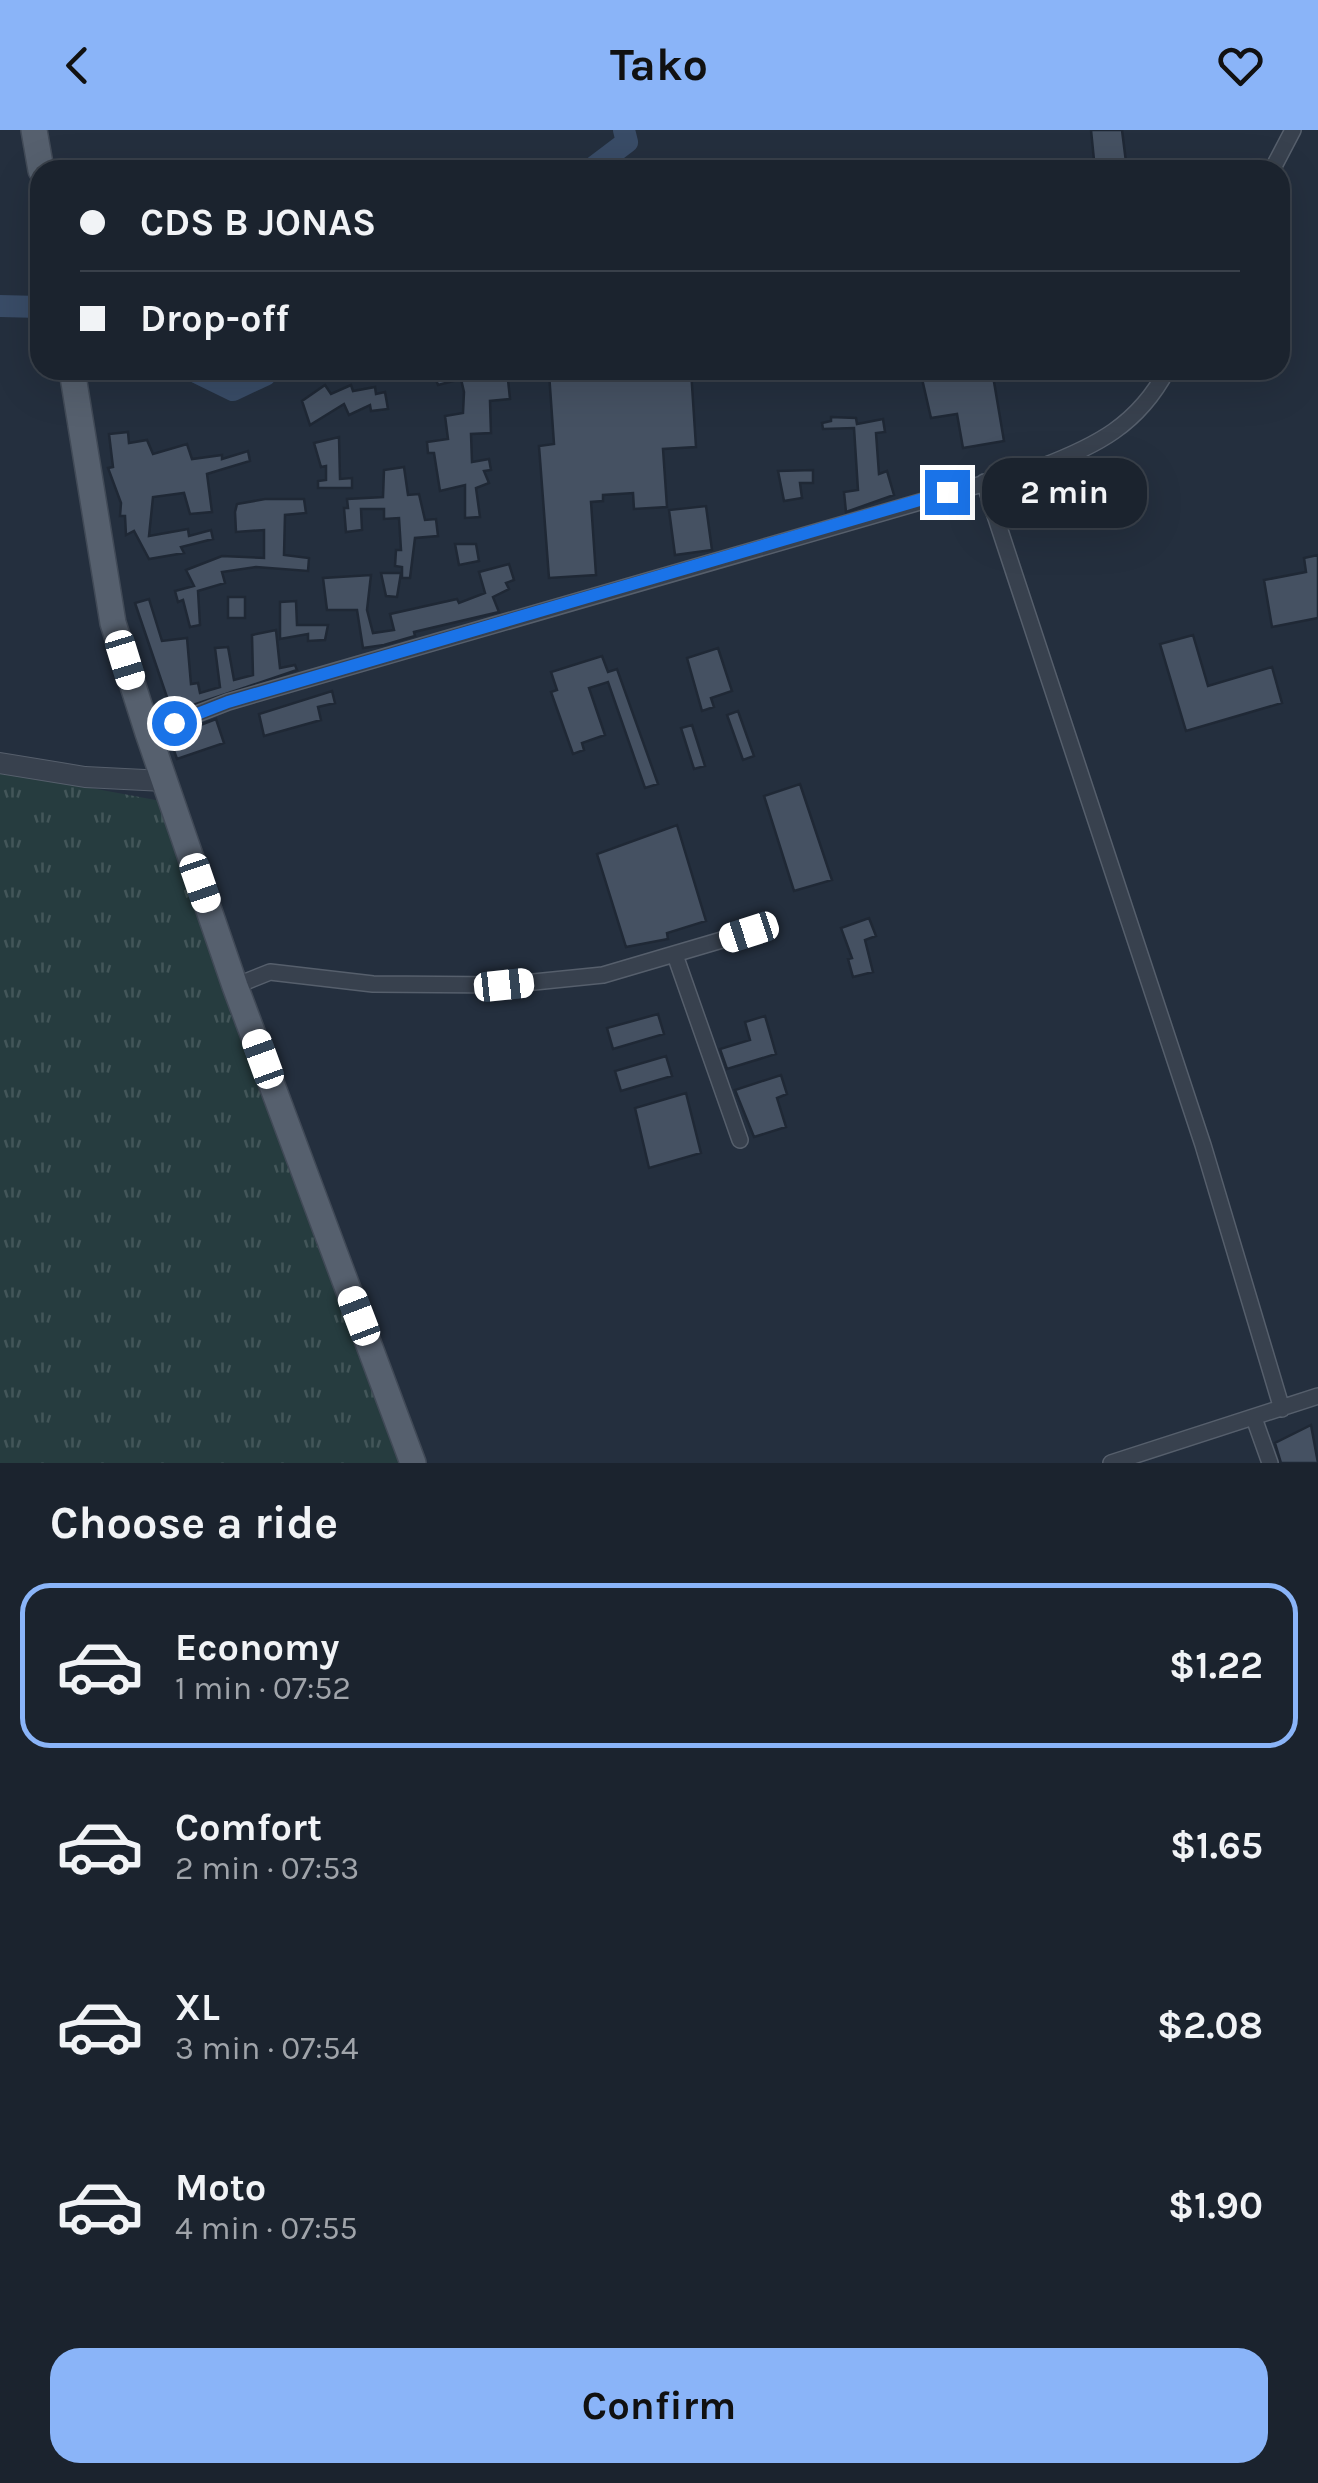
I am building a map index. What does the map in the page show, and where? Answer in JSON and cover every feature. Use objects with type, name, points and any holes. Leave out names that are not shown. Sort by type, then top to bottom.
[{"type":"main road","points":[[34,130],[39,160]]},
{"type":"main road","points":[[74,380],[114,624],[148,733],[236,986],[414,1463]]},
{"type":"street","points":[[1277,160],[1293,130]]},
{"type":"street","points":[[148,733],[228,702],[984,482],[1095,446],[1143,408],[1161,380]]},
{"type":"street","points":[[984,482],[1203,1145],[1282,1410]]},
{"type":"street","points":[[0,763],[85,777],[164,781]]},
{"type":"street","points":[[236,986],[270,972],[373,984],[504,985],[602,975],[749,932]]},
{"type":"street","points":[[675,956],[740,1140]]},
{"type":"street","points":[[1111,1463],[1318,1396]]},
{"type":"street","points":[[1254,1418],[1270,1463]]},
{"type":"green space","points":[[0,771],[161,801],[402,1463],[0,1463]]},
{"type":"building","points":[[1091,130],[1122,130],[1126,160],[1094,160]]},
{"type":"building","points":[[461,380],[508,380],[510,399],[490,401],[491,433],[471,434],[472,462],[489,459],[491,470],[484,471],[489,483],[476,488],[480,517],[465,518],[465,485],[440,491],[434,453],[428,453],[427,442],[448,439],[445,416],[463,413]]},
{"type":"building","points":[[549,380],[692,380],[696,447],[663,449],[667,507],[634,509],[633,493],[603,495],[603,501],[591,502],[596,575],[549,578],[539,446],[554,444]]},
{"type":"building","points":[[922,380],[994,380],[1004,441],[963,448],[957,414],[931,418]]},
{"type":"building","points":[[325,385],[331,394],[351,385],[353,391],[375,387],[376,394],[385,392],[388,409],[371,411],[370,405],[349,415],[344,404],[310,425],[302,401]]},
{"type":"building","points":[[831,417],[856,418],[857,424],[883,419],[885,432],[876,433],[879,474],[887,471],[894,495],[846,512],[844,492],[858,490],[854,428],[823,429],[822,423],[831,421]]},
{"type":"building","points":[[128,432],[129,443],[147,440],[153,454],[187,444],[192,459],[222,455],[222,459],[248,451],[250,461],[207,474],[212,512],[190,514],[184,493],[153,497],[149,536],[188,529],[189,536],[211,530],[213,539],[181,547],[184,553],[149,559],[134,531],[126,535],[125,516],[120,516],[121,503],[108,468],[113,467],[109,434]]},
{"type":"building","points":[[339,437],[340,479],[352,478],[352,488],[318,488],[318,481],[326,480],[326,466],[321,467],[314,443]]},
{"type":"building","points":[[404,467],[408,495],[419,494],[425,520],[436,519],[438,536],[415,538],[410,578],[402,578],[402,567],[395,566],[396,550],[401,550],[399,518],[384,519],[384,509],[361,509],[362,530],[346,532],[344,508],[348,508],[347,499],[383,497],[384,470]]},
{"type":"building","points":[[813,470],[813,483],[800,483],[802,498],[784,501],[778,471]]},
{"type":"building","points":[[304,499],[306,513],[285,515],[284,555],[309,558],[308,571],[256,567],[222,572],[225,583],[198,591],[200,625],[190,627],[183,600],[178,602],[175,591],[194,586],[186,570],[222,556],[264,558],[264,530],[236,532],[235,512],[237,504]]},
{"type":"building","points":[[706,506],[712,550],[675,555],[669,510]]},
{"type":"building","points":[[455,544],[476,544],[479,561],[459,565]]},
{"type":"building","points":[[1318,555],[1318,618],[1272,627],[1264,580],[1306,572],[1304,558]]},
{"type":"building","points":[[509,564],[514,580],[506,583],[509,589],[493,597],[499,612],[414,632],[415,636],[384,645],[363,648],[357,610],[327,610],[323,578],[371,575],[367,610],[373,633],[394,630],[390,614],[457,599],[459,603],[485,593],[479,572]]},
{"type":"building","points":[[381,573],[401,573],[397,597],[386,596]]},
{"type":"building","points":[[228,597],[245,597],[245,618],[228,618]]},
{"type":"building","points":[[149,599],[162,641],[187,638],[191,684],[198,683],[200,693],[220,687],[215,648],[228,647],[234,680],[253,675],[252,635],[276,630],[280,668],[295,665],[297,670],[172,712],[135,603]]},
{"type":"building","points":[[296,601],[297,625],[328,625],[325,640],[308,641],[308,634],[280,639],[280,602]]},
{"type":"building","points":[[1193,635],[1208,686],[1272,667],[1282,703],[1186,731],[1160,644]]},
{"type":"building","points":[[718,648],[732,691],[711,698],[714,707],[702,711],[687,658]]},
{"type":"building","points":[[602,656],[608,672],[617,669],[658,784],[645,788],[608,682],[589,688],[605,735],[582,743],[584,750],[573,754],[551,692],[557,690],[551,672]]},
{"type":"building","points":[[332,691],[335,703],[318,707],[321,720],[264,736],[259,714]]},
{"type":"building","points":[[738,711],[754,756],[743,760],[727,715]]},
{"type":"building","points":[[216,719],[224,743],[177,759],[169,737]]},
{"type":"building","points":[[692,725],[705,766],[694,769],[681,728]]},
{"type":"building","points":[[800,784],[832,880],[794,891],[764,796]]},
{"type":"building","points":[[677,825],[706,921],[667,933],[668,939],[626,947],[597,854]]},
{"type":"building","points":[[869,918],[876,936],[865,940],[873,972],[853,977],[848,959],[852,958],[841,928]]},
{"type":"building","points":[[658,1014],[664,1034],[613,1049],[607,1028]]},
{"type":"building","points":[[765,1016],[776,1054],[727,1069],[720,1049],[750,1040],[745,1022]]},
{"type":"building","points":[[666,1056],[672,1076],[621,1091],[615,1071]]},
{"type":"building","points":[[781,1075],[787,1094],[777,1098],[786,1127],[754,1137],[735,1090]]},
{"type":"building","points":[[686,1093],[701,1153],[649,1168],[635,1108]]},
{"type":"building","points":[[1311,1425],[1318,1463],[1281,1463],[1275,1443]]},
{"type":"waterway","points":[[603,160],[627,142],[624,130]]},
{"type":"waterway","points":[[0,306],[30,307]]},
{"type":"waterway","points":[[212,380],[233,390],[254,380]]},
{"type":"route","points":[[174,723],[228,702],[947,492]]}]
